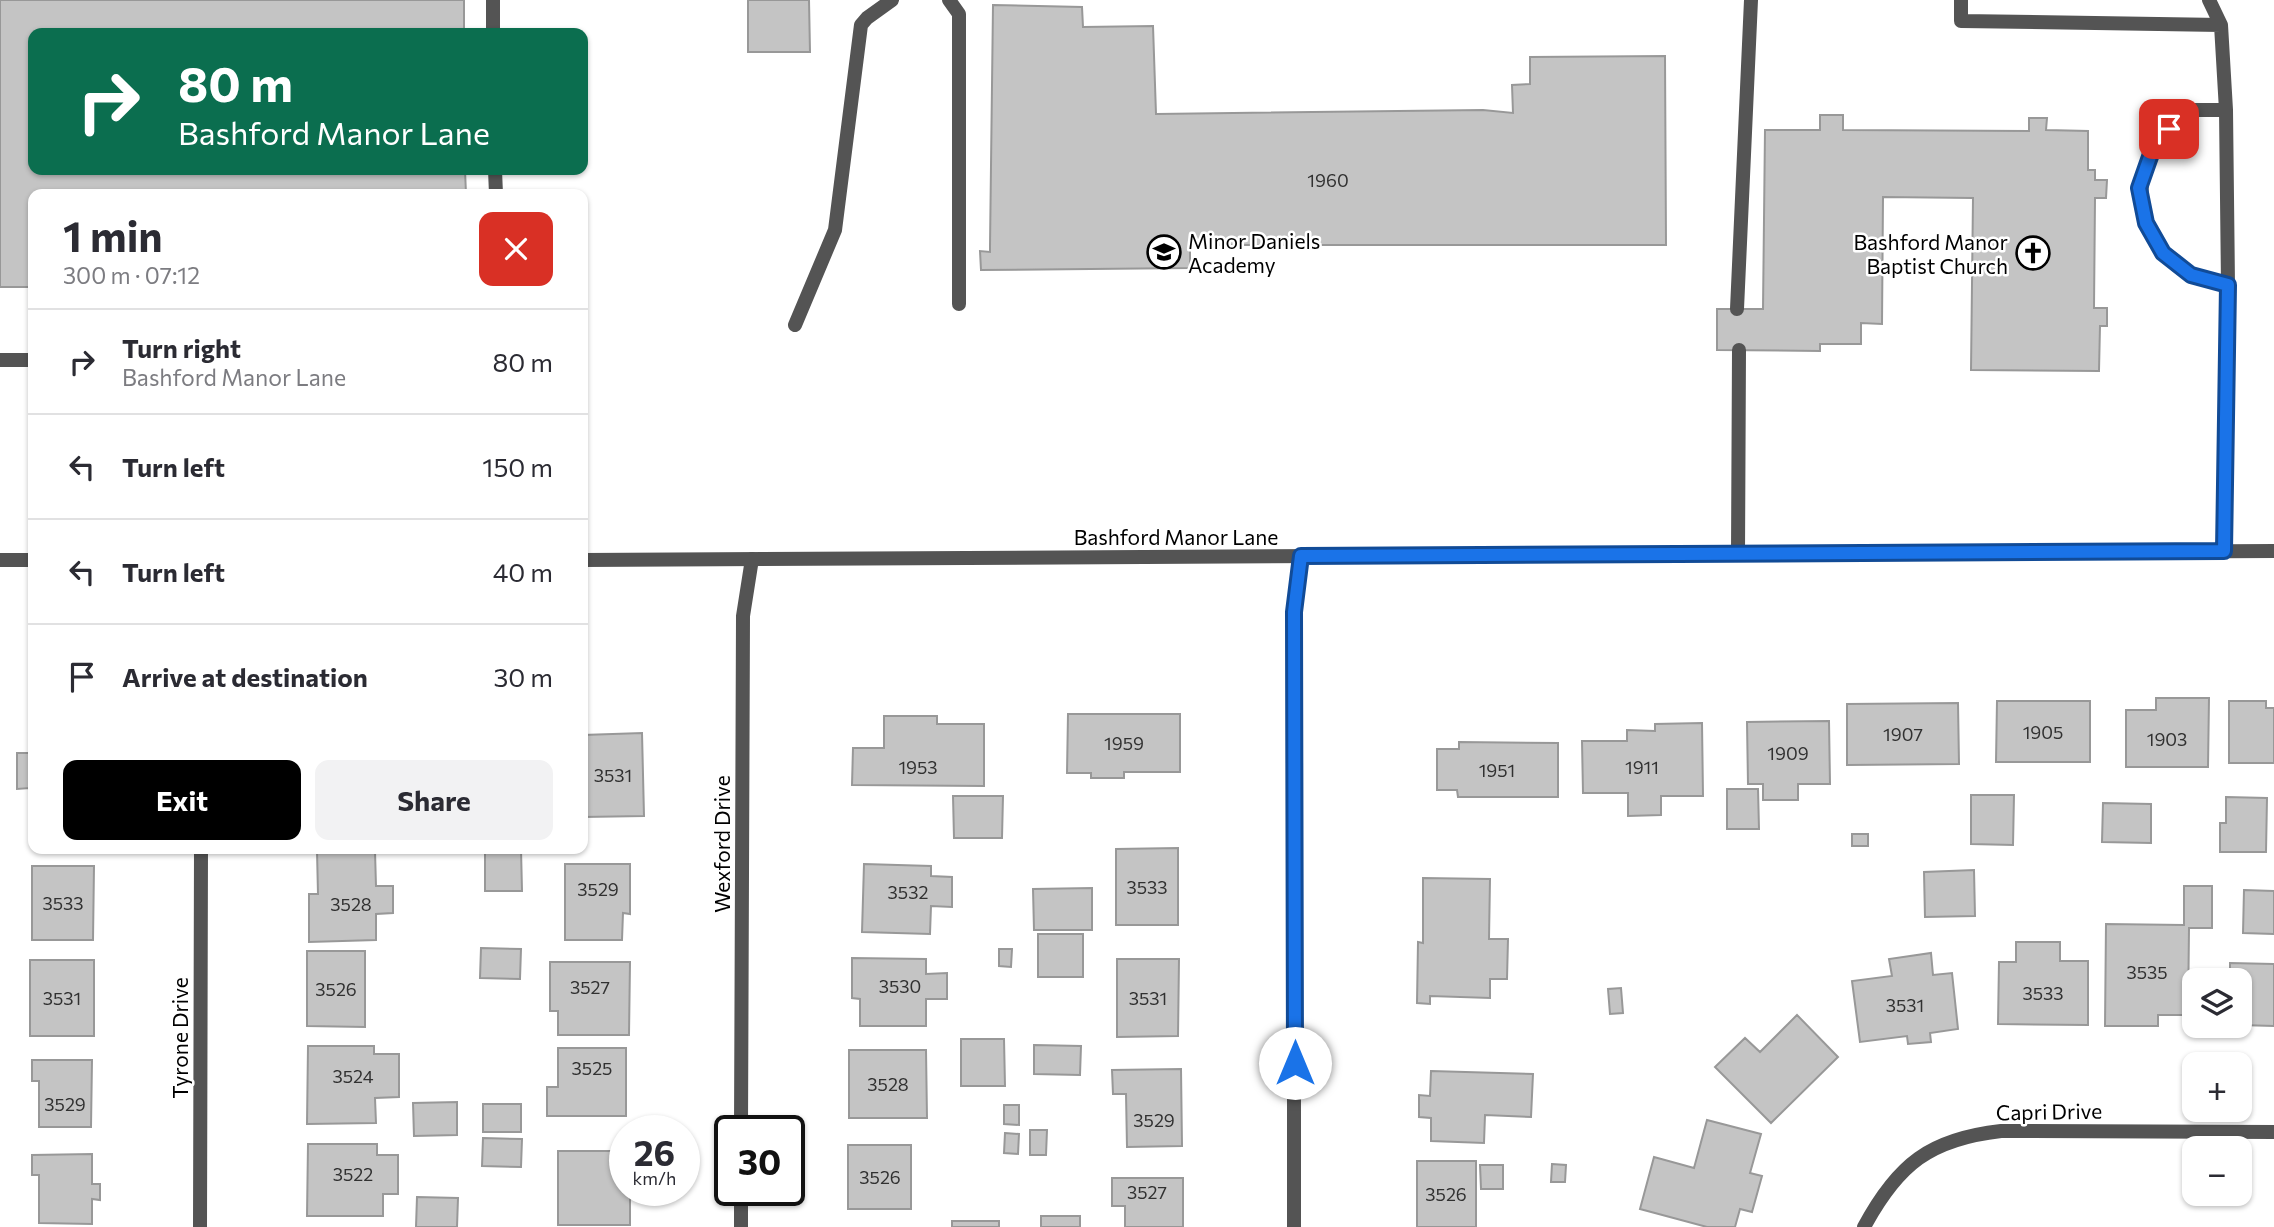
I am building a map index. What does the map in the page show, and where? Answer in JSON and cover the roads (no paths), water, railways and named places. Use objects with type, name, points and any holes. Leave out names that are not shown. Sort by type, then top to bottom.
[{"type":"street","points":[[492,0],[493,28]]},
{"type":"street","points":[[795,324],[835,230],[861,25],[892,0]]},
{"type":"street","points":[[949,0],[958,14],[959,304]]},
{"type":"street","points":[[1737,309],[1751,0]]},
{"type":"street","points":[[1961,0],[1961,22],[2221,25]]},
{"type":"street","points":[[2209,0],[2221,25],[2226,110],[2228,285],[2224,551]]},
{"type":"street","points":[[2226,110],[2188,110],[2152,151],[2139,188],[2146,223],[2163,253],[2191,275],[2228,285]]},
{"type":"street","points":[[1738,554],[1739,350]]},
{"type":"street","points":[[0,360],[28,360]]},
{"type":"street","name":"Bashford Manor Lane","points":[[588,560],[2274,551]]},
{"type":"street","points":[[1294,1227],[1294,612],[1301,556]]},
{"type":"street","name":"Wexford Drive","points":[[741,1115],[743,616],[752,559]]},
{"type":"street","points":[[0,560],[28,560]]},
{"type":"street","name":"Tyrone Drive","points":[[200,1227],[201,854]]},
{"type":"street","name":"Capri Drive","points":[[1864,1227],[1887,1188],[1907,1167],[1929,1151],[1973,1134],[2001,1131],[2274,1132]]},
{"type":"street","points":[[741,1206],[741,1227]]},
{"type":"place","name":"Minor Daniels Academy","points":[[1164,252]]},
{"type":"place","name":"Bashford Manor Baptist Church","points":[[2033,253]]}]
